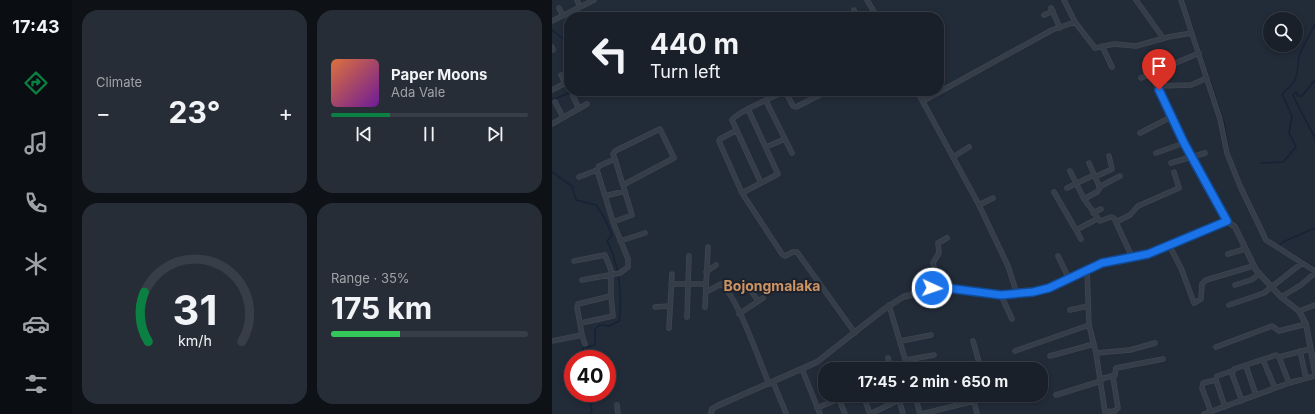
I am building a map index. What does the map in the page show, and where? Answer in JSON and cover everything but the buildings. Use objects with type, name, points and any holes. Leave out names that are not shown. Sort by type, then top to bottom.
[{"type":"street","points":[[576,0],[580,7]]},
{"type":"street","points":[[571,12],[594,0]]},
{"type":"street","points":[[867,0],[874,12]]},
{"type":"street","points":[[1064,0],[1075,22],[1093,48],[1114,44],[1136,46],[1163,38],[1192,33]]},
{"type":"street","points":[[1136,0],[1163,38]]},
{"type":"street","points":[[1181,0],[1220,119],[1227,154],[1261,233],[1266,240],[1315,272],[1301,285],[1281,297]]},
{"type":"street","points":[[552,21],[563,16],[559,8]]},
{"type":"street","points":[[1044,15],[1052,10],[1060,28]]},
{"type":"street","points":[[944,89],[1052,30],[1075,22]]},
{"type":"street","points":[[1102,46],[1112,67]]},
{"type":"street","points":[[1142,78],[1199,53]]},
{"type":"street","points":[[1151,74],[1184,143],[1227,221],[1235,227],[1253,266],[1272,288],[1299,312],[1306,324],[1315,372]]},
{"type":"street","points":[[561,75],[564,78]]},
{"type":"street","points":[[1157,86],[1191,85],[1207,78]]},
{"type":"street","points":[[552,90],[564,84]]},
{"type":"street","points":[[573,96],[579,109]]},
{"type":"street","points":[[762,183],[732,120],[733,117],[776,96]]},
{"type":"street","points":[[788,96],[793,106],[796,107],[818,96]]},
{"type":"street","points":[[920,96],[979,206],[1008,266],[1017,294]]},
{"type":"street","points":[[923,101],[932,96]]},
{"type":"street","points":[[766,101],[792,153]]},
{"type":"street","points":[[555,102],[563,117]]},
{"type":"street","points":[[552,124],[587,104]]},
{"type":"street","points":[[742,193],[778,174],[748,109]]},
{"type":"street","points":[[1140,133],[1171,117]]},
{"type":"street","points":[[613,222],[632,214],[613,154],[615,151],[660,129],[674,158],[623,185]]},
{"type":"street","points":[[737,130],[719,141],[742,193],[782,254],[785,256],[793,252],[797,252],[853,334]]},
{"type":"street","points":[[766,147],[785,139]]},
{"type":"street","points":[[1156,153],[1184,143]]},
{"type":"street","points":[[953,157],[969,147]]},
{"type":"street","points":[[1171,163],[1205,153]]},
{"type":"street","points":[[1067,188],[1112,169],[1109,156]]},
{"type":"street","points":[[579,177],[597,170],[599,166],[615,159]]},
{"type":"street","points":[[1084,199],[1099,191],[1099,187],[1089,163]]},
{"type":"street","points":[[582,280],[620,273],[628,267],[628,259],[613,222],[597,170]]},
{"type":"street","points":[[1070,171],[1084,199],[1097,219],[1101,222],[1111,217],[1116,222],[1132,257]]},
{"type":"street","points":[[1116,222],[1130,215],[1138,206],[1179,188],[1174,172]]},
{"type":"street","points":[[1099,187],[1120,176]]},
{"type":"street","points":[[605,196],[625,191]]},
{"type":"street","points":[[1054,192],[1081,239]]},
{"type":"street","points":[[979,206],[993,198]]},
{"type":"street","points":[[1094,213],[1101,209]]},
{"type":"street","points":[[1076,230],[1097,219]]},
{"type":"street","points":[[711,414],[712,409],[717,406],[817,362],[889,305],[903,297],[939,287],[1001,295],[1033,292],[1049,288],[1087,269],[1110,261],[1148,254],[1227,221]]},
{"type":"street","points":[[620,241],[645,233]]},
{"type":"street","points":[[939,287],[933,263],[939,253],[938,243],[947,238]]},
{"type":"street","points":[[1169,245],[1181,268],[1194,303],[1201,299],[1202,284],[1206,280],[1253,266]]},
{"type":"street","points":[[705,307],[708,247]]},
{"type":"street","points":[[1228,254],[1245,248]]},
{"type":"street","points":[[574,261],[605,255],[613,274],[613,316],[581,323]]},
{"type":"street","points":[[687,317],[689,256]]},
{"type":"street","points":[[1058,256],[1069,279]]},
{"type":"street","points":[[1229,305],[1264,293],[1302,263]]},
{"type":"street","points":[[706,272],[716,265]]},
{"type":"street","points":[[1087,269],[1089,325],[1096,352],[1105,412],[1114,413],[1118,408],[1113,376],[1115,375],[1116,368],[1163,359]]},
{"type":"street","points":[[669,328],[672,274]]},
{"type":"street","points":[[1235,285],[1251,280],[1260,274]]},
{"type":"street","points":[[671,284],[706,284]]},
{"type":"street","points":[[706,292],[721,284],[724,286],[786,413]]},
{"type":"street","points":[[752,292],[758,301]]},
{"type":"street","points":[[1001,295],[1012,319]]},
{"type":"street","points":[[585,344],[577,307],[578,304],[612,296]]},
{"type":"street","points":[[739,314],[763,298]]},
{"type":"street","points":[[889,305],[906,360],[934,355]]},
{"type":"street","points":[[1299,312],[1315,305]]},
{"type":"street","points":[[655,308],[670,306]]},
{"type":"street","points":[[1070,310],[1088,306]]},
{"type":"street","points":[[1216,347],[1272,326],[1279,331],[1306,324]]},
{"type":"street","points":[[1015,351],[1089,325]]},
{"type":"street","points":[[552,341],[582,335]]},
{"type":"street","points":[[901,341],[931,335]]},
{"type":"street","points":[[973,341],[979,362]]},
{"type":"street","points":[[1096,352],[1130,350],[1155,343]]},
{"type":"street","points":[[1050,356],[1094,344]]},
{"type":"street","points":[[1212,412],[1202,384],[1216,380],[1217,376],[1234,369],[1263,360],[1276,356],[1279,357],[1312,350]]},
{"type":"street","points":[[1300,352],[1306,378]]},
{"type":"street","points":[[1279,357],[1289,383]]},
{"type":"street","points":[[888,358],[889,362]]},
{"type":"street","points":[[1263,360],[1275,388]]},
{"type":"street","points":[[1246,366],[1256,396]]},
{"type":"street","points":[[802,369],[820,414]]},
{"type":"street","points":[[1232,371],[1242,401]]},
{"type":"street","points":[[1056,395],[1113,376]]},
{"type":"street","points":[[1204,414],[1289,383],[1315,376]]},
{"type":"street","points":[[1216,380],[1225,407]]},
{"type":"street","points":[[817,408],[831,402]]},
{"type":"street","points":[[839,402],[845,414]]},
{"type":"street","points":[[866,402],[870,414],[890,402]]},
{"type":"street","points":[[899,402],[903,414]]},
{"type":"street","points":[[918,402],[921,414],[970,402]]},
{"type":"street","points":[[974,402],[977,414]]},
{"type":"street","points":[[617,405],[618,414]]},
{"type":"waterway","points":[[1190,20],[1224,123],[1229,152],[1234,166]]},
{"type":"waterway","points":[[1261,163],[1283,162],[1296,147],[1289,133],[1292,116],[1282,94],[1294,82],[1297,74],[1299,55],[1315,24]]},
{"type":"waterway","points":[[552,30],[564,40]]},
{"type":"waterway","points":[[1315,80],[1302,96],[1298,96],[1296,92],[1293,95],[1315,137]]},
{"type":"waterway","points":[[552,100],[564,95]]},
{"type":"waterway","points":[[552,172],[572,186],[576,200],[596,205],[604,217],[612,235],[607,241],[619,280],[619,321],[609,326],[600,325],[595,329],[595,345],[583,348],[583,350]]},
{"type":"waterway","points":[[1279,246],[1283,242],[1315,228]]},
{"type":"waterway","points":[[1265,235],[1271,241]]},
{"type":"waterway","points":[[1288,251],[1315,268]]},
{"type":"waterway","points":[[590,402],[592,410],[590,414]]},
{"type":"district","name":"Bojongmalaka","points":[[772,286]]},
{"type":"route","points":[[932,288],[939,287],[968,292],[1001,295],[1033,292],[1049,288],[1102,263],[1148,254],[1227,221],[1184,143],[1159,90]]}]
